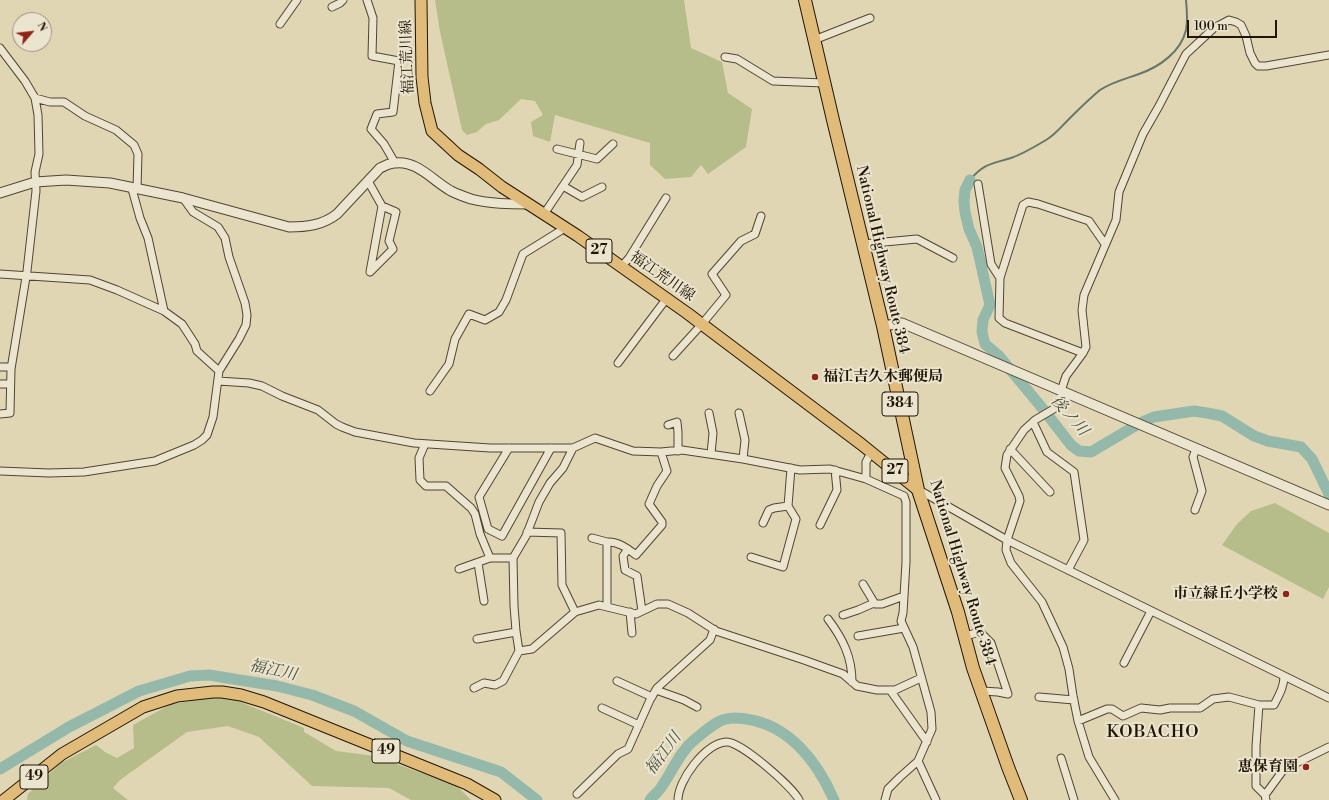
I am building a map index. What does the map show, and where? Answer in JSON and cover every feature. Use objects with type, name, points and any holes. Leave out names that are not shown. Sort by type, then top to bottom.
[{"type":"highway","name":"National Highway Route 384","points":[[805,0],[883,326],[918,490],[965,636],[973,668],[1021,800]]},
{"type":"main road","name":"福江荒川線","points":[[421,0],[422,77],[425,103],[432,131],[458,155],[667,298],[872,453],[918,490]]},
{"type":"main road","name":"49","points":[[4,800],[62,754],[143,708],[177,696],[222,692],[241,695],[275,706],[467,784],[495,800]]},
{"type":"street","points":[[280,24],[297,0]]},
{"type":"street","points":[[332,7],[340,3],[342,0]]},
{"type":"street","points":[[368,0],[373,18],[372,56],[399,61],[393,112],[377,114],[371,129],[384,144],[395,163]]},
{"type":"street","points":[[814,40],[870,18]]},
{"type":"street","points":[[1115,800],[1089,756],[1078,721],[1069,669],[1062,647],[1042,602],[1011,563],[1006,550],[1007,540],[1020,501],[1020,496],[1005,468],[1007,455],[1024,430],[1033,422],[1062,404],[1065,392],[1066,376],[1086,347],[1082,310],[1084,295],[1116,220],[1119,192],[1143,134],[1160,106],[1186,54],[1214,28],[1229,20],[1236,22],[1241,26],[1246,36],[1250,53],[1258,66],[1266,66],[1329,55]]},
{"type":"street","points":[[0,48],[25,81],[35,98],[38,115],[39,154],[35,172],[36,191],[26,276],[11,367],[10,413],[0,414]]},
{"type":"street","points":[[725,57],[737,59],[772,81],[824,83]]},
{"type":"street","points":[[35,98],[50,102],[64,102],[85,116],[116,130],[134,145],[138,154],[135,189],[139,212],[148,238],[164,311]]},
{"type":"street","points":[[544,214],[577,165],[580,143]]},
{"type":"street","points":[[558,149],[597,159],[613,144]]},
{"type":"street","points":[[0,193],[35,182],[66,180],[110,183],[183,198],[289,227],[304,227],[331,219],[380,168],[395,163],[405,163],[420,169],[451,191],[471,199],[507,204],[529,204]]},
{"type":"street","points":[[368,181],[382,206],[396,212],[389,241],[393,249],[370,272],[382,206]]},
{"type":"street","points":[[978,184],[991,264],[1000,278]]},
{"type":"street","points":[[563,186],[582,197],[602,188]]},
{"type":"street","points":[[0,471],[49,473],[84,472],[155,461],[194,445],[207,435],[213,417],[219,371],[239,339],[246,324],[247,315],[245,303],[229,257],[225,238],[218,227],[193,212],[183,198]]},
{"type":"street","points":[[621,267],[629,258],[666,198]]},
{"type":"street","points":[[1083,353],[1005,323],[999,318],[1000,278],[1023,205],[1028,202],[1089,221],[1105,244]]},
{"type":"street","points":[[673,356],[702,324],[726,294],[712,274],[741,241],[755,234],[761,216]]},
{"type":"street","points":[[430,392],[449,364],[455,339],[469,314],[485,320],[499,312],[506,300],[522,254],[565,228]]},
{"type":"street","points":[[863,244],[917,239],[953,258]]},
{"type":"street","points":[[0,274],[90,280],[118,290],[164,311],[182,324],[195,344],[197,351],[219,371]]},
{"type":"street","points":[[618,363],[667,298]]},
{"type":"street","points":[[883,326],[902,323],[1329,505]]},
{"type":"street","points":[[0,367],[11,367]]},
{"type":"street","points":[[218,381],[249,383],[262,386],[318,410],[336,424],[355,432],[388,439],[425,444],[490,448],[573,448],[595,438],[633,451],[678,451],[711,454],[800,470],[835,470],[866,479],[904,496],[906,502],[906,554],[903,613],[901,621],[914,647],[931,712],[932,729],[918,761],[888,789],[885,800]]},
{"type":"street","points":[[0,384],[10,384]]},
{"type":"street","points":[[709,413],[713,433],[711,454]]},
{"type":"street","points":[[739,413],[745,440],[743,459]]},
{"type":"street","points":[[668,424],[677,422],[678,451]]},
{"type":"street","points":[[1033,422],[1047,452],[1074,472],[1084,540],[1068,570]]},
{"type":"street","points":[[425,444],[419,458],[420,480],[426,486],[446,486],[471,508],[475,514],[480,534],[490,558]]},
{"type":"street","points":[[509,448],[479,497],[488,529],[502,536],[551,448]]},
{"type":"street","points":[[474,688],[484,683],[495,685],[503,682],[519,651],[514,606],[513,558],[527,532],[539,502],[550,483],[563,468],[573,448]]},
{"type":"street","points":[[1010,449],[1050,492]]},
{"type":"street","points":[[1195,510],[1202,491],[1193,457],[1196,449]]},
{"type":"street","points":[[592,538],[607,542],[612,541],[628,549],[636,556],[662,525],[662,522],[649,504],[657,486],[667,471],[661,452]]},
{"type":"street","points":[[866,479],[866,462],[872,453]]},
{"type":"street","points":[[751,558],[782,567],[796,519],[788,506],[791,468]]},
{"type":"street","points":[[820,525],[837,490],[835,470]]},
{"type":"street","points":[[918,490],[1007,540],[1329,698]]},
{"type":"street","points":[[763,522],[768,510],[788,506]]},
{"type":"street","points":[[527,532],[560,533],[562,585],[576,612]]},
{"type":"street","points":[[607,542],[607,606]]},
{"type":"street","points":[[628,549],[623,556],[625,570],[637,576],[642,611]]},
{"type":"street","points":[[459,569],[490,558],[513,558]]},
{"type":"street","points":[[478,563],[484,601]]},
{"type":"street","points":[[864,584],[874,603]]},
{"type":"street","points":[[843,615],[874,603],[882,604],[904,596]]},
{"type":"street","points":[[519,651],[532,649],[576,612],[600,605],[636,614],[657,604],[668,604],[688,613],[714,629],[843,674],[857,686],[878,690],[895,690],[921,678]]},
{"type":"street","points":[[1124,663],[1151,611]]},
{"type":"street","points":[[630,612],[632,633]]},
{"type":"street","points":[[828,619],[838,633],[846,650],[852,667],[852,682]]},
{"type":"street","points":[[858,636],[904,628]]},
{"type":"street","points":[[577,794],[618,754],[628,749],[654,693],[710,640],[714,629]]},
{"type":"street","points":[[477,639],[516,632]]},
{"type":"street","points":[[965,636],[980,632],[991,643],[1008,694],[982,691]]},
{"type":"street","points":[[1078,721],[1107,709],[1112,709],[1123,716],[1140,708],[1160,710],[1170,708],[1200,708],[1213,699],[1229,697],[1259,705],[1274,705],[1280,694],[1284,676]]},
{"type":"street","points":[[617,681],[654,693],[684,700],[697,707]]},
{"type":"street","points":[[890,690],[927,742]]},
{"type":"street","points":[[1039,697],[1074,700]]},
{"type":"street","points":[[1259,705],[1256,746],[1256,786],[1266,798],[1284,769],[1329,747]]},
{"type":"street","points":[[602,708],[639,725]]},
{"type":"street","points":[[678,800],[678,795],[687,774],[707,751],[726,742],[734,743],[764,764],[789,787],[799,800]]},
{"type":"street","points":[[1061,758],[1074,800]]},
{"type":"street","points":[[918,761],[936,800]]},
{"type":"green space","points":[[435,0],[684,0],[691,48],[722,62],[728,93],[752,109],[746,147],[708,174],[701,165],[691,177],[665,179],[650,165],[650,143],[555,115],[550,142],[533,136],[531,122],[543,115],[535,101],[521,99],[499,120],[486,124],[477,132],[467,135],[462,130],[440,32]]},
{"type":"green space","points":[[1275,503],[1329,533],[1329,587],[1323,599],[1222,545],[1237,524],[1251,511]]},
{"type":"green space","points":[[226,696],[304,728],[304,732],[336,751],[375,756],[457,786],[471,800],[411,800],[389,788],[312,786],[259,737],[228,726],[187,732],[120,780],[113,788],[128,800],[27,800],[28,794],[61,763],[96,745],[105,752],[117,758],[134,748],[133,725],[171,704]]},
{"type":"waterway","points":[[970,180],[984,167],[1020,154],[1049,138],[1100,90],[1114,83],[1147,71],[1168,58],[1179,45],[1186,30],[1186,0]]},
{"type":"waterway","name":"後ノ川","points":[[970,180],[965,190],[965,212],[969,229],[977,247],[990,305],[983,320],[982,332],[985,344],[999,356],[1071,445],[1079,451],[1091,452],[1140,423],[1154,417],[1194,411],[1207,413],[1222,416],[1254,436],[1268,441],[1301,447],[1312,459],[1329,494]]},
{"type":"waterway","name":"福江川","points":[[0,769],[69,727],[139,691],[190,676],[209,675],[277,686],[312,695],[354,711],[407,741],[501,772],[537,800]]},
{"type":"waterway","name":"福江川","points":[[650,800],[660,789],[683,752],[693,741],[717,723],[733,718],[746,719],[762,723],[776,729],[789,738],[811,760],[820,773],[834,800]]},
{"type":"place","name":"福江吉久木郵便局","points":[[815,377]]},
{"type":"place","name":"市立緑丘小学校","points":[[1286,594]]},
{"type":"place","name":"恵保育園","points":[[1306,767]]},
{"type":"district","name":"KOBACHO","points":[[1153,733]]}]
